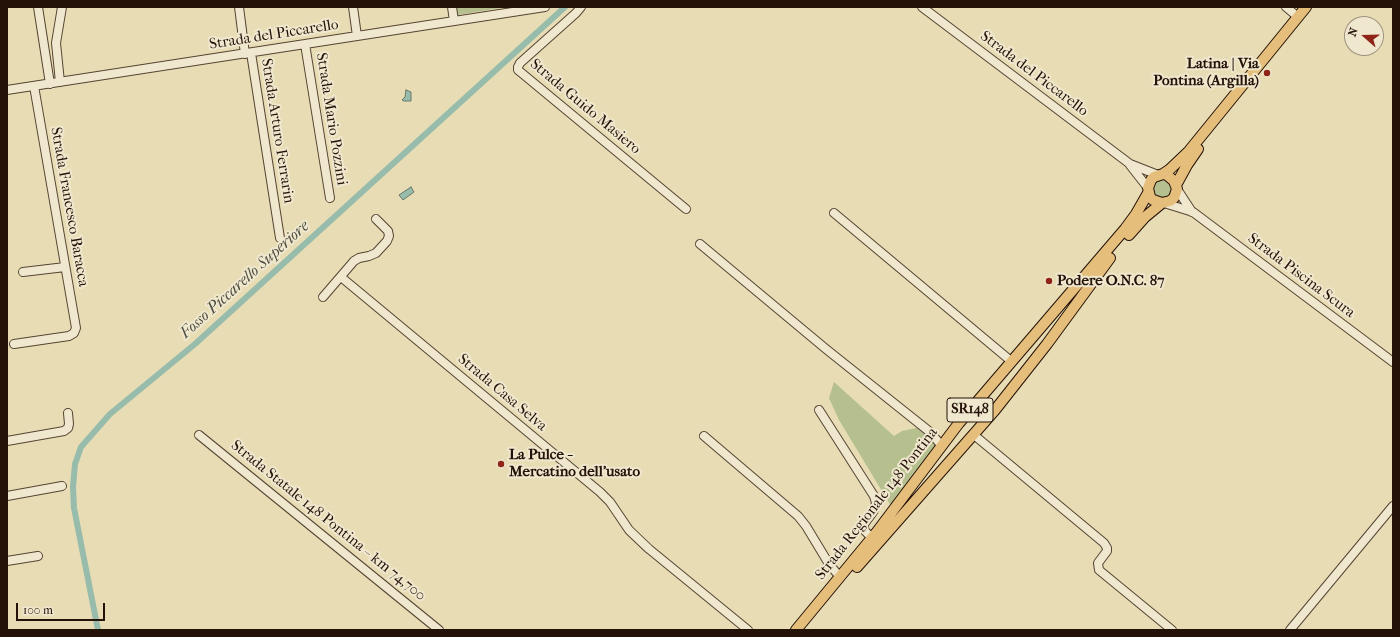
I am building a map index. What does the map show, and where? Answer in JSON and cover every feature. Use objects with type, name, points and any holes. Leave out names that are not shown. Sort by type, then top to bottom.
[{"type":"main road","name":"Strada Regionale 148 Pontina","points":[[796,630],[872,538],[942,445],[1011,361],[1125,229],[1136,214],[1148,191],[1151,180],[1176,164],[1189,151],[1306,7]]},
{"type":"main road","name":"Strada Regionale 148 Pontina","points":[[804,630],[884,535],[974,435],[1010,391],[1129,235],[1145,217],[1163,203],[1174,198],[1176,187],[1195,152],[1314,7]]},
{"type":"main road","points":[[1160,174],[1171,177],[1176,187]]},
{"type":"main road","points":[[1148,191],[1153,200],[1163,203]]},
{"type":"street","points":[[38,7],[50,84]]},
{"type":"street","points":[[60,82],[56,43],[62,7]]},
{"type":"street","name":"Strada Arturo Ferrarin","points":[[239,7],[280,238]]},
{"type":"street","points":[[353,7],[357,36]]},
{"type":"street","points":[[452,7],[454,21]]},
{"type":"street","name":"Strada del Piccarello","points":[[7,90],[546,7]]},
{"type":"street","name":"Strada Guido Masiero","points":[[581,7],[520,64],[518,70],[686,209]]},
{"type":"street","name":"Strada del Piccarello","points":[[922,7],[1130,164],[1160,174]]},
{"type":"street","points":[[1286,7],[1298,17]]},
{"type":"street","name":"Strada Mario Pozzini","points":[[305,44],[330,198]]},
{"type":"street","name":"Strada Francesco Baracca","points":[[14,344],[68,336],[74,333],[76,325],[34,86]]},
{"type":"street","name":"Strada del Piccarello","points":[[1130,164],[1148,191]]},
{"type":"street","name":"Strada Piscina Scura","points":[[1176,187],[1193,212],[1393,362]]},
{"type":"street","name":"Strada Piscina Scura","points":[[1163,203],[1193,212]]},
{"type":"street","points":[[834,213],[1011,361]]},
{"type":"street","points":[[324,297],[356,260],[376,254],[388,239],[389,235],[387,230],[376,219]]},
{"type":"street","points":[[700,244],[826,349],[930,432],[942,445]]},
{"type":"street","points":[[23,272],[66,267]]},
{"type":"street","name":"Strada Casa Selva","points":[[340,277],[600,492],[610,502],[629,530],[644,545],[748,630]]},
{"type":"street","points":[[819,410],[874,496],[876,503],[875,507],[864,524],[865,532],[872,538]]},
{"type":"street","points":[[7,441],[64,430],[68,428],[69,424],[68,413]]},
{"type":"street","name":"Strada Statale 148 Pontina – km 74,700","points":[[199,435],[439,630]]},
{"type":"street","points":[[974,435],[1104,543],[1107,551],[1098,563],[1098,570],[1172,630]]},
{"type":"street","points":[[704,436],[798,516],[806,526],[829,564],[840,577]]},
{"type":"street","points":[[7,496],[62,486]]},
{"type":"street","points":[[1290,630],[1393,506]]},
{"type":"street","points":[[7,561],[38,556]]},
{"type":"shaded area","points":[[456,7],[507,7],[457,15]]},
{"type":"shaded area","points":[[406,90],[411,92],[411,101],[402,100],[405,97]]},
{"type":"shaded area","points":[[1159,177],[1172,182],[1172,196],[1157,200],[1151,185]]},
{"type":"shaded area","points":[[411,187],[414,192],[403,200],[399,195]]},
{"type":"shaded area","points":[[834,382],[894,436],[902,431],[921,427],[937,443],[891,506],[839,420],[829,398]]},
{"type":"waterway","name":"Fosso Piccarello Superiore","points":[[98,630],[74,508],[73,487],[75,464],[81,447],[110,414],[195,344],[565,7]]},
{"type":"place","name":"Latina | Via Pontina (Argilla)","points":[[1267,73]]},
{"type":"place","name":"Podere O.N.C. 87","points":[[1049,281]]},
{"type":"place","name":"La Pulce - Mercatino dell'usato","points":[[501,464]]}]
